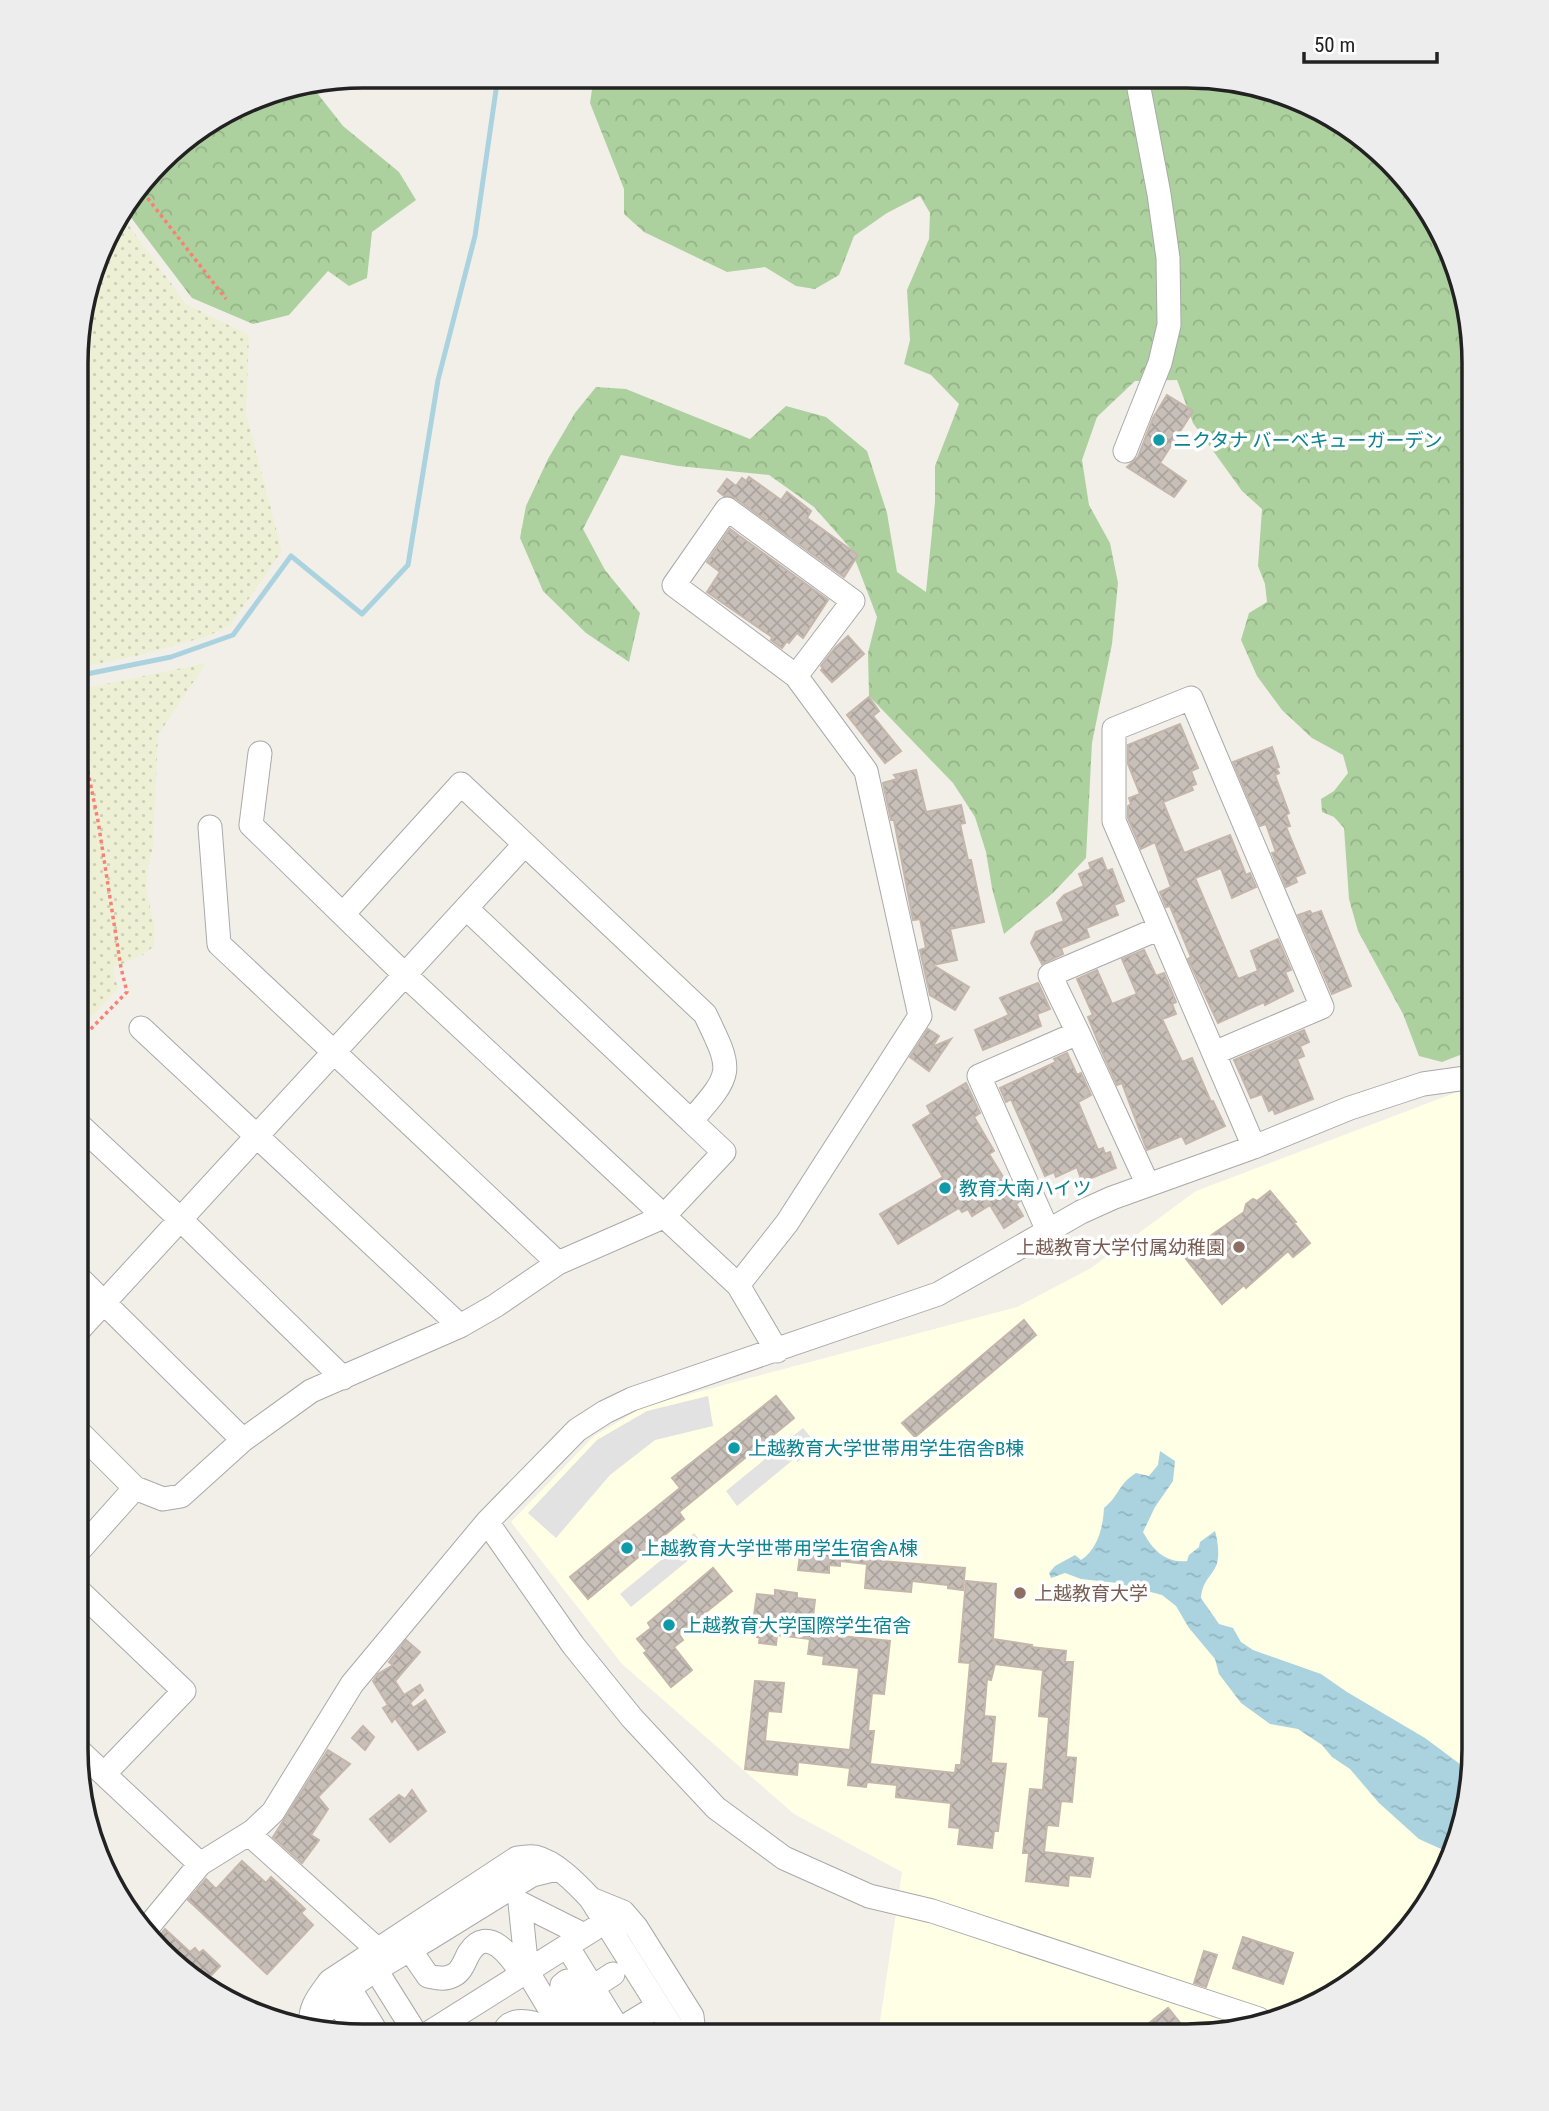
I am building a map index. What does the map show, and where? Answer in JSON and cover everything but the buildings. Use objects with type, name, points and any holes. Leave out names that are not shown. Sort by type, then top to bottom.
[{"type":"street","points":[[1125,452],[1160,363],[1169,325],[1168,258],[1139,88]]},
{"type":"street","points":[[738,1285],[788,1223],[920,1016],[866,771],[796,676],[674,585],[727,509],[853,601],[796,676]]},
{"type":"street","points":[[1214,1053],[1321,1007],[1191,698],[1114,729],[1114,821],[1254,1147]]},
{"type":"street","points":[[260,753],[251,825],[405,975],[738,1285],[777,1351]]},
{"type":"street","points":[[343,914],[461,784],[705,1013],[725,1059],[725,1074],[719,1090],[691,1121]]},
{"type":"street","points":[[210,827],[219,944],[558,1263]]},
{"type":"street","points":[[88,1320],[524,845]]},
{"type":"street","points":[[88,1441],[135,1488],[163,1499],[181,1496],[243,1440],[311,1391],[460,1326],[495,1306],[558,1263],[663,1217],[724,1152],[466,908]]},
{"type":"street","points":[[1148,1185],[1050,975],[1160,928]]},
{"type":"street","points":[[141,1028],[460,1326]]},
{"type":"street","points":[[1048,1231],[979,1076],[1078,1033]]},
{"type":"street","points":[[151,1924],[200,1864],[249,1834],[273,1812],[352,1684],[487,1522],[577,1430],[632,1399],[938,1294],[1112,1198],[1254,1147],[1350,1108],[1423,1084],[1462,1079]]},
{"type":"street","points":[[88,1133],[343,1378]]},
{"type":"street","points":[[88,1287],[243,1440]]},
{"type":"street","points":[[88,1541],[135,1488]]},
{"type":"street","points":[[487,1522],[573,1645],[632,1718],[716,1808],[784,1858],[869,1896],[932,1911],[1250,2016]]},
{"type":"street","points":[[88,1599],[184,1691],[93,1771],[200,1864]]},
{"type":"street","points":[[249,1834],[374,1959],[410,2024]]},
{"type":"street","points":[[310,2018],[313,2003],[330,1981],[374,1959],[517,1858],[534,1857],[576,1884],[591,1899],[664,2024]]},
{"type":"street","points":[[318,2020],[374,1959],[410,1950],[532,1875],[555,1869]]},
{"type":"street","points":[[591,1899],[623,1912],[636,1927],[692,2016],[693,2024]]},
{"type":"street","points":[[524,1973],[520,1903],[567,1946],[578,1990],[609,2024]]},
{"type":"street","points":[[451,2024],[524,1973],[605,1922]]},
{"type":"street","points":[[410,1950],[428,1976],[443,1979],[457,1974],[471,1950],[484,1942],[498,1944],[509,1953],[558,2024]]},
{"type":"street","points":[[582,2024],[573,2016],[572,2010],[578,1990],[613,1974]]},
{"type":"street","points":[[343,1994],[362,2024]]},
{"type":"street","points":[[511,2024],[523,2020],[534,2024]]},
{"type":"path","points":[[145,194],[226,299]]},
{"type":"path","points":[[88,772],[127,992],[88,1032]]},
{"type":"shaded area","points":[[126,222],[186,304],[249,335],[246,414],[282,551],[230,626],[205,637],[88,666],[88,344],[102,274]]},
{"type":"shaded area","points":[[206,663],[158,735],[153,848],[146,889],[155,929],[154,946],[143,955],[113,968],[118,989],[88,1021],[88,688]]},
{"type":"shaded area","name":"上越教育大学","points":[[1462,1091],[1462,1749],[1456,1802],[1441,1854],[1425,1886],[1405,1916],[1381,1943],[1354,1967],[1324,1987],[1275,2009],[1223,2021],[1187,2024],[880,2024],[902,1872],[794,1814],[622,1664],[511,1522],[594,1436],[645,1406],[1017,1307],[1091,1268],[1196,1191]]},
{"type":"shaded area","points":[[708,1396],[713,1426],[655,1440],[610,1475],[556,1538],[528,1513],[597,1440],[647,1411]]},
{"type":"shaded area","points":[[803,1428],[818,1446],[797,1462],[794,1459],[737,1506],[726,1491]]},
{"type":"shaded area","points":[[694,1533],[706,1546],[631,1607],[620,1594]]},
{"type":"green space","points":[[592,88],[1205,88],[1258,97],[1292,108],[1324,124],[1354,144],[1393,181],[1425,225],[1441,257],[1452,291],[1461,344],[1462,1054],[1442,1062],[1419,1056],[1403,1014],[1358,931],[1349,899],[1344,828],[1334,817],[1322,812],[1321,799],[1334,791],[1348,773],[1343,755],[1312,738],[1282,710],[1257,676],[1241,640],[1249,613],[1267,602],[1265,584],[1258,566],[1262,509],[1242,491],[1193,423],[1177,380],[1135,381],[1097,417],[1082,460],[1089,505],[1110,543],[1118,583],[1112,644],[1092,743],[1086,858],[1053,893],[1004,934],[986,852],[975,817],[953,783],[869,696],[868,653],[877,617],[851,549],[814,507],[769,475],[678,466],[621,455],[583,529],[605,570],[640,613],[629,662],[586,633],[543,591],[520,538],[526,506],[548,459],[575,413],[596,387],[626,389],[750,439],[786,406],[826,417],[867,451],[887,513],[897,572],[926,592],[935,502],[935,466],[959,404],[931,375],[904,364],[910,340],[907,290],[929,239],[930,213],[920,196],[887,213],[854,236],[839,275],[815,289],[796,286],[765,267],[727,272],[644,232],[624,214],[624,189],[590,103]]},
{"type":"green space","points":[[316,92],[343,126],[399,172],[416,200],[372,232],[367,278],[349,286],[328,271],[289,315],[253,324],[192,298],[130,216],[156,181],[195,144],[225,124],[257,108]]},
{"type":"water","points":[[1160,1451],[1175,1461],[1173,1481],[1155,1507],[1143,1532],[1161,1554],[1172,1560],[1187,1561],[1200,1542],[1215,1531],[1217,1562],[1201,1598],[1219,1624],[1233,1628],[1241,1642],[1253,1650],[1321,1674],[1425,1738],[1461,1765],[1456,1802],[1443,1850],[1419,1839],[1379,1803],[1350,1769],[1332,1757],[1322,1745],[1298,1729],[1270,1724],[1241,1703],[1219,1674],[1215,1659],[1189,1628],[1176,1606],[1162,1595],[1117,1583],[1081,1579],[1065,1573],[1051,1578],[1049,1573],[1055,1566],[1075,1555],[1081,1560],[1092,1550],[1101,1530],[1104,1508],[1122,1485],[1136,1473],[1149,1476],[1158,1465]]},
{"type":"waterway","points":[[88,674],[171,657],[233,635],[291,556],[362,614],[408,565],[438,380],[475,236],[496,88]]},
{"type":"place","name":"ニクタナ バーベキューガーデン","points":[[1159,440]]},
{"type":"place","name":"教育大南ハイツ","points":[[945,1188]]},
{"type":"place","name":"上越教育大学付属幼稚園","points":[[1239,1247]]},
{"type":"place","name":"上越教育大学世帯用学生宿舎B棟","points":[[734,1448]]},
{"type":"place","name":"上越教育大学世帯用学生宿舎A棟","points":[[627,1548]]},
{"type":"place","name":"上越教育大学","points":[[1020,1593]]},
{"type":"place","name":"上越教育大学国際学生宿舎","points":[[669,1625]]}]
